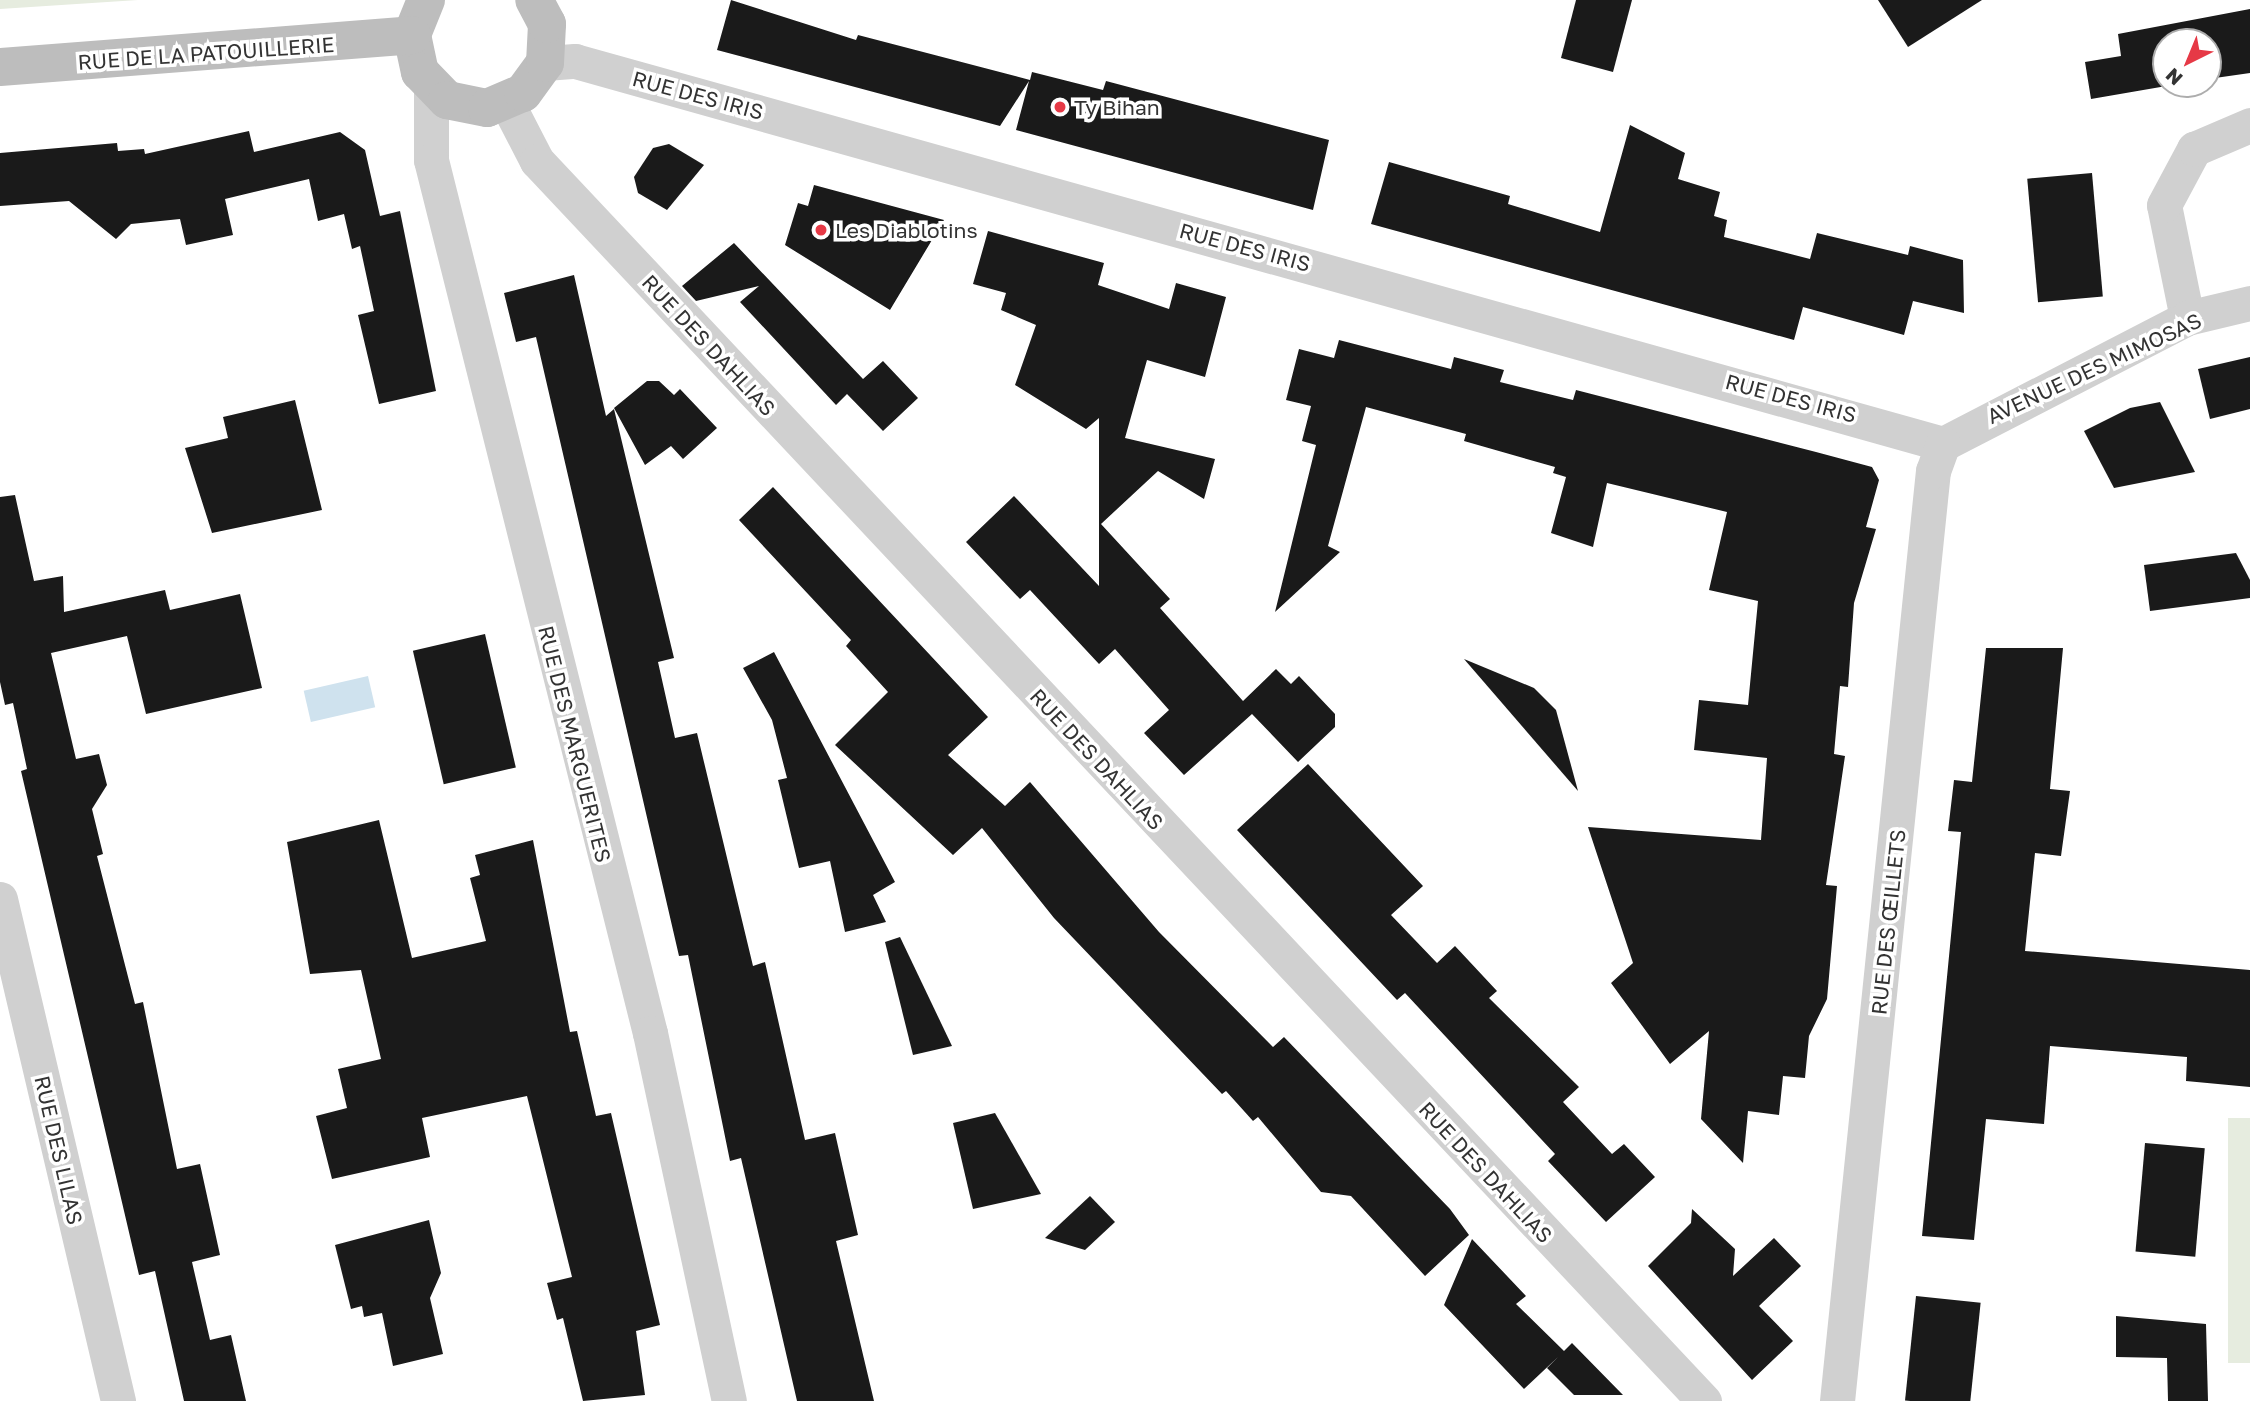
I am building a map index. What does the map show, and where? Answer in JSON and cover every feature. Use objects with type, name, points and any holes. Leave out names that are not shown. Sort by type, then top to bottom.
[{"type":"street","points":[[426,0],[412,35],[414,54],[431,87],[467,107],[507,103],[523,93],[545,63],[549,44],[541,2]]},
{"type":"street","name":"RUE DE LA PATOUILLERIE","points":[[0,67],[412,35]]},
{"type":"street","name":"RUE DES IRIS","points":[[545,63],[575,61],[1943,444]]},
{"type":"street","name":"RUE DES MARGUERITES","points":[[431,87],[431,160],[650,1032],[729,1401]]},
{"type":"street","name":"RUE DES DAHLIAS","points":[[507,103],[537,160],[1704,1401]]},
{"type":"street","points":[[2187,318],[2164,205],[2194,149],[2250,125]]},
{"type":"street","name":"AVENUE DES MIMOSAS","points":[[1943,444],[2187,318],[2250,303]]},
{"type":"street","name":"RUE DES ŒILLETS","points":[[1837,1401],[1933,471],[1943,444]]},
{"type":"street","name":"RUE DES LILAS","points":[[0,899],[118,1401]]},
{"type":"shaded area","points":[[0,0],[138,0],[0,9]]},
{"type":"shaded area","points":[[2228,1118],[2250,1118],[2250,1363],[2228,1363]]},
{"type":"water","points":[[368,676],[375,707],[311,722],[304,691]]},
{"type":"building","points":[[731,0],[856,40],[858,35],[1030,80],[1032,72],[1103,90],[1106,81],[1329,140],[1313,210],[1016,130],[1029,81],[1000,126],[717,50]]},
{"type":"building","points":[[1576,0],[1632,0],[1613,72],[1561,58]]},
{"type":"building","points":[[1878,0],[1982,0],[1908,47]]},
{"type":"building","points":[[2250,9],[2250,73],[2222,77],[2222,28],[2152,28],[2152,88],[2091,99],[2085,62],[2121,56],[2118,34]]},
{"type":"building","points":[[1630,125],[1685,153],[1678,179],[1720,192],[1714,216],[1727,220],[1724,237],[1810,259],[1817,233],[1908,255],[1910,246],[1963,260],[1964,313],[1913,301],[1904,335],[1803,307],[1794,340],[1371,224],[1389,162],[1510,196],[1508,204],[1600,232]]},
{"type":"building","points":[[249,131],[254,152],[340,132],[365,150],[380,216],[400,211],[436,391],[379,404],[358,315],[374,311],[360,246],[352,249],[344,214],[318,221],[309,179],[225,199],[233,235],[186,245],[180,219],[131,224],[116,239],[69,201],[0,206],[0,153],[117,143],[118,151],[144,149],[145,154]]},
{"type":"building","points":[[669,144],[704,165],[667,210],[638,193],[634,177],[653,148]]},
{"type":"building","points":[[2092,173],[2103,297],[2038,302],[2027,179]]},
{"type":"building","points":[[814,185],[944,220],[890,310],[785,245],[798,203],[808,206]]},
{"type":"building","points":[[988,231],[1104,263],[1098,285],[1169,309],[1176,283],[1226,297],[1205,377],[1147,360],[1125,438],[1215,459],[1204,499],[1158,471],[1101,524],[1170,599],[1160,608],[1243,701],[1276,669],[1291,684],[1299,676],[1335,714],[1335,727],[1298,762],[1252,714],[1184,775],[1144,733],[1169,710],[1115,649],[1099,664],[1030,590],[1020,599],[966,542],[1014,496],[1099,586],[1099,418],[1086,429],[1015,385],[1036,325],[1001,310],[1006,293],[973,284]]},
{"type":"building","points":[[734,243],[863,379],[883,361],[918,398],[883,431],[847,394],[836,405],[740,302],[759,286],[696,301],[682,286]]},
{"type":"building","points":[[574,275],[606,416],[614,409],[674,658],[658,662],[675,738],[697,733],[753,966],[765,962],[805,1140],[835,1133],[858,1235],[836,1241],[874,1401],[797,1401],[741,1158],[730,1161],[688,955],[679,956],[536,337],[516,342],[504,293]]},
{"type":"building","points":[[1339,340],[1451,369],[1454,357],[1504,370],[1500,382],[1573,400],[1576,390],[1816,452],[1872,467],[1879,480],[1866,527],[1876,529],[1854,603],[1848,687],[1840,686],[1834,754],[1845,756],[1826,885],[1837,886],[1827,999],[1809,1036],[1805,1078],[1783,1076],[1779,1115],[1748,1111],[1743,1163],[1701,1119],[1709,1031],[1670,1064],[1611,983],[1633,963],[1588,827],[1761,840],[1767,758],[1694,750],[1699,700],[1748,705],[1758,601],[1709,590],[1727,512],[1607,483],[1593,547],[1551,533],[1566,477],[1553,473],[1555,467],[1464,441],[1466,434],[1366,407],[1328,546],[1340,552],[1275,612],[1316,445],[1302,441],[1311,406],[1286,400],[1299,349],[1334,358]]},
{"type":"building","points":[[2250,357],[2250,409],[2210,419],[2198,369]]},
{"type":"building","points":[[647,381],[659,381],[674,395],[680,389],[717,428],[683,459],[671,446],[645,465],[614,408]]},
{"type":"building","points":[[295,400],[322,510],[212,533],[185,448],[228,438],[223,417]]},
{"type":"building","points":[[2160,402],[2195,472],[2114,488],[2084,431],[2130,408]]},
{"type":"building","points":[[773,487],[988,717],[948,755],[1005,806],[1030,782],[1159,932],[1273,1047],[1284,1037],[1450,1209],[1469,1235],[1425,1276],[1351,1196],[1321,1192],[1258,1117],[1253,1121],[1226,1091],[1222,1094],[1054,918],[982,828],[953,855],[835,745],[888,692],[846,646],[851,640],[739,520]]},
{"type":"building","points":[[15,495],[34,581],[63,576],[64,612],[165,590],[170,610],[240,594],[262,688],[146,714],[127,636],[51,653],[76,759],[99,754],[107,785],[92,809],[103,854],[97,856],[135,1004],[143,1002],[177,1169],[200,1164],[220,1255],[192,1262],[210,1340],[231,1335],[246,1401],[184,1401],[155,1271],[139,1275],[21,771],[27,769],[13,703],[5,705],[0,682],[0,497]]},
{"type":"building","points":[[2236,553],[2250,580],[2250,598],[2150,611],[2144,565]]},
{"type":"building","points":[[485,634],[516,767],[444,784],[413,651]]},
{"type":"building","points":[[1986,648],[2063,648],[2050,789],[2070,791],[2061,856],[2035,853],[2025,951],[2250,970],[2250,1087],[2186,1081],[2187,1057],[2050,1046],[2044,1124],[1986,1119],[1974,1240],[1922,1236],[1961,832],[1948,831],[1954,780],[1972,782]]},
{"type":"building","points":[[774,652],[895,882],[873,895],[886,922],[845,932],[830,861],[799,868],[778,780],[787,778],[772,720],[743,668]]},
{"type":"building","points":[[1464,659],[1534,688],[1556,710],[1578,791]]},
{"type":"building","points":[[1308,764],[1423,886],[1391,915],[1437,963],[1455,946],[1497,991],[1489,998],[1579,1087],[1563,1102],[1612,1154],[1624,1144],[1655,1177],[1606,1222],[1548,1161],[1555,1154],[1405,993],[1397,1000],[1237,830]]},
{"type":"building","points":[[379,820],[412,958],[486,941],[470,878],[480,875],[475,855],[533,840],[570,1032],[577,1031],[596,1116],[611,1113],[660,1325],[636,1331],[645,1395],[583,1401],[563,1318],[557,1320],[547,1283],[572,1277],[527,1096],[422,1118],[430,1157],[332,1179],[316,1116],[347,1108],[338,1069],[381,1059],[361,970],[310,974],[287,842]]},
{"type":"building","points":[[900,937],[952,1046],[913,1055],[885,942]]},
{"type":"building","points":[[995,1113],[1041,1194],[973,1209],[953,1123]]},
{"type":"building","points":[[2145,1143],[2205,1148],[2195,1257],[2136,1252]]},
{"type":"building","points":[[1090,1196],[1115,1222],[1085,1250],[1045,1238]]},
{"type":"building","points":[[1692,1209],[1735,1249],[1733,1276],[1774,1238],[1801,1266],[1759,1306],[1793,1341],[1752,1380],[1648,1266],[1691,1223]]},
{"type":"building","points":[[429,1220],[441,1273],[430,1298],[443,1354],[393,1366],[382,1313],[364,1317],[362,1306],[351,1309],[335,1245]]},
{"type":"building","points":[[1472,1239],[1526,1296],[1516,1304],[1564,1351],[1572,1343],[1623,1395],[1574,1395],[1547,1368],[1558,1357],[1524,1389],[1444,1305]]},
{"type":"building","points":[[1916,1296],[1981,1303],[1970,1401],[1905,1400]]},
{"type":"building","points":[[2116,1316],[2206,1324],[2208,1401],[2168,1401],[2167,1358],[2116,1357]]},
{"type":"place","name":"Ty Bihan","points":[[1060,107]]},
{"type":"place","name":"Les Diablotins","points":[[821,230]]}]
